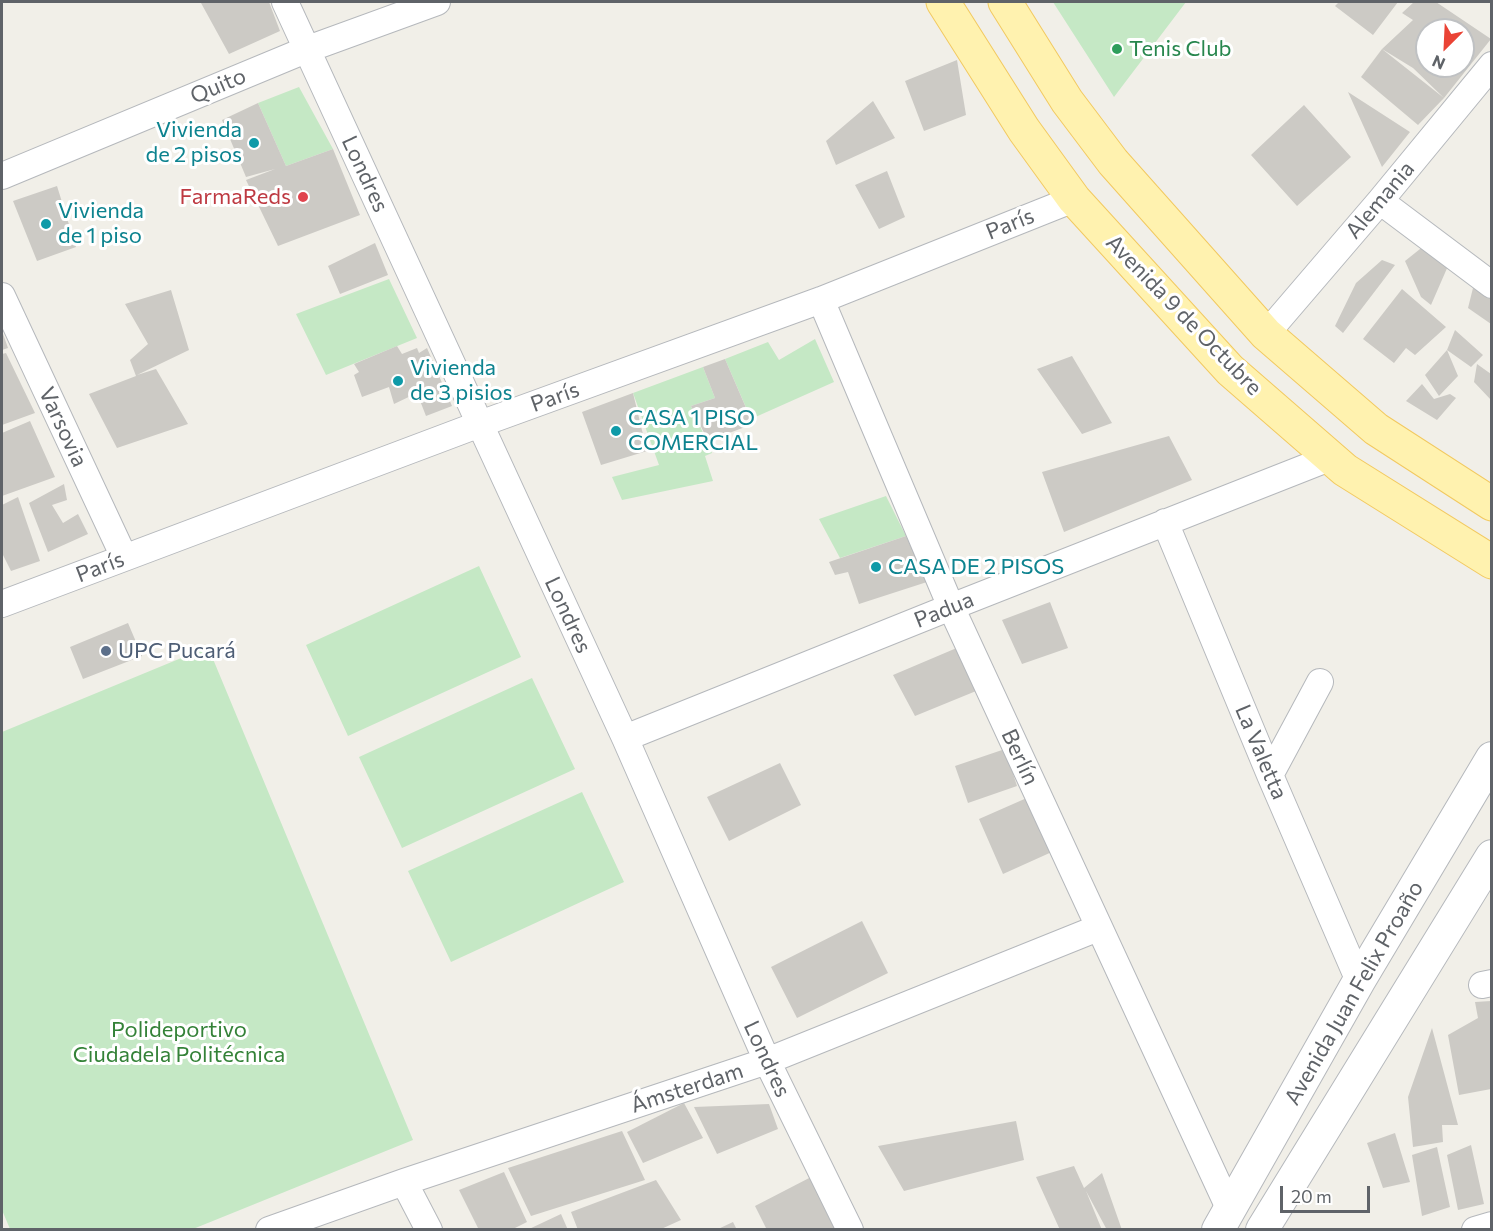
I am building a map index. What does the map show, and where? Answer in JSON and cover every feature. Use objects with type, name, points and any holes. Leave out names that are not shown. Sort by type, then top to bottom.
[{"type":"main road","name":"Avenida 9 de Octubre","points":[[943,2],[1024,130],[1074,199],[1230,370],[1345,470],[1491,562]]},
{"type":"main road","name":"Avenida 9 de Octubre","points":[[1005,2],[1067,102],[1113,162],[1266,334],[1376,429],[1491,504]]},
{"type":"street","name":"Londres","points":[[285,2],[625,738],[767,1061],[850,1230]]},
{"type":"street","name":"Quito","points":[[2,176],[308,49],[437,2]]},
{"type":"street","name":"Alemania","points":[[1266,334],[1380,201],[1491,64]]},
{"type":"street","name":"París","points":[[2,604],[480,424],[821,300],[1074,199]]},
{"type":"street","points":[[1380,201],[1491,285]]},
{"type":"street","name":"Varsovia","points":[[2,296],[124,558]]},
{"type":"street","name":"Berlín","points":[[821,300],[951,607],[1098,928],[1224,1220]]},
{"type":"street","name":"Padua","points":[[625,738],[1165,522],[1332,458]]},
{"type":"street","name":"La Valetta","points":[[1165,522],[1359,981]]},
{"type":"street","points":[[1270,775],[1320,682]]},
{"type":"street","name":"Avenida Juan Felix Proaño","points":[[1224,1220],[1359,981],[1491,758]]},
{"type":"street","name":"Avenida Juan Felix Proaño","points":[[1262,1230],[1491,856]]},
{"type":"street","name":"Ámsterdam","points":[[269,1230],[404,1182],[767,1061],[1098,928]]},
{"type":"street","points":[[404,1182],[429,1230]]},
{"type":"street","points":[[1475,1230],[1491,1226]]},
{"type":"green space","name":"Tenis Club","points":[[1053,2],[1186,2],[1114,97]]},
{"type":"green space","points":[[299,87],[333,149],[286,166],[258,103]]},
{"type":"green space","points":[[389,279],[417,338],[326,375],[296,314]]},
{"type":"green space","points":[[815,339],[834,382],[751,419],[725,359],[768,342],[779,360]]},
{"type":"green space","points":[[703,367],[715,398],[691,406],[712,453],[705,456],[713,481],[622,500],[612,477],[659,465],[633,393]]},
{"type":"green space","points":[[886,496],[906,536],[840,558],[819,519]]},
{"type":"green space","points":[[479,566],[521,657],[348,736],[306,645]]},
{"type":"green space","name":"Polideportivo Ciudadela Politécnica","points":[[208,647],[413,1140],[193,1229],[10,1229],[2,1210],[2,732]]},
{"type":"green space","points":[[532,678],[575,769],[402,848],[359,757]]},
{"type":"green space","points":[[582,792],[624,882],[451,962],[408,871]]},
{"type":"building","points":[[269,2],[280,31],[229,54],[201,3]]},
{"type":"building","points":[[1339,2],[1398,2],[1373,35],[1335,6]]},
{"type":"building","points":[[1414,2],[1436,2],[1460,18],[1415,18],[1415,70],[1382,49],[1413,20],[1402,13]]},
{"type":"building","points":[[1475,28],[1491,39],[1475,59]]},
{"type":"building","points":[[1382,49],[1415,75],[1415,78],[1419,78],[1444,98],[1418,125],[1361,77]]},
{"type":"building","points":[[957,60],[966,115],[924,131],[905,81]]},
{"type":"building","points":[[1423,78],[1460,78],[1444,98]]},
{"type":"building","points":[[1348,92],[1410,132],[1382,167]]},
{"type":"building","points":[[873,101],[895,138],[836,165],[826,141]]},
{"type":"building","name":"FarmaReds","points":[[258,103],[286,166],[333,149],[360,215],[278,246],[246,180],[275,169],[246,177],[222,120]]},
{"type":"building","points":[[1304,105],[1351,157],[1297,206],[1251,155]]},
{"type":"building","points":[[887,171],[905,217],[879,229],[855,185]]},
{"type":"building","name":"Vivienda de 1 piso","points":[[57,186],[76,247],[37,261],[13,201]]},
{"type":"building","points":[[375,243],[388,275],[340,294],[328,266]]},
{"type":"building","points":[[1425,245],[1448,266],[1431,305],[1421,297],[1405,261]]},
{"type":"building","points":[[1382,260],[1395,265],[1343,333],[1335,326],[1356,283]]},
{"type":"building","points":[[1475,280],[1491,294],[1491,324],[1468,308]]},
{"type":"building","points":[[1402,289],[1446,327],[1415,355],[1406,348],[1394,363],[1363,339]]},
{"type":"building","points":[[171,290],[189,350],[137,375],[156,369],[188,424],[117,448],[89,394],[136,376],[130,360],[148,344],[125,304]]},
{"type":"building","points":[[1455,330],[1483,355],[1471,367],[1447,350]]},
{"type":"building","points":[[2,331],[8,348],[2,350]]},
{"type":"building","name":"Vivienda de 3 pisios","points":[[397,346],[402,354],[417,348],[419,353],[427,348],[452,406],[426,416],[417,393],[394,404],[389,387],[362,397],[354,375],[359,372],[354,364]]},
{"type":"building","points":[[1447,350],[1458,376],[1439,396],[1425,375]]},
{"type":"building","points":[[6,353],[35,413],[2,425],[2,354]]},
{"type":"building","points":[[1072,356],[1112,423],[1082,434],[1037,369]]},
{"type":"building","points":[[725,359],[753,424],[708,441],[691,406],[715,398],[703,367]]},
{"type":"building","points":[[1477,364],[1491,374],[1491,400],[1474,382]]},
{"type":"building","points":[[1422,384],[1434,399],[1450,394],[1456,398],[1437,420],[1406,401]]},
{"type":"building","name":"CASA 1 PISO COMERCIAL","points":[[633,393],[647,451],[601,465],[582,412]]},
{"type":"building","points":[[30,421],[55,477],[2,496],[2,433]]},
{"type":"building","points":[[1169,436],[1192,480],[1064,532],[1042,472]]},
{"type":"building","points":[[64,484],[67,500],[52,505],[63,523],[78,514],[88,534],[48,552],[29,503]]},
{"type":"building","points":[[18,497],[40,561],[11,571],[2,553],[2,505]]},
{"type":"building","name":"CASA DE 2 PISOS","points":[[906,536],[927,582],[859,604],[848,572],[835,575],[829,562]]},
{"type":"building","name":"CASA DE 2 PISOS","points":[[1050,602],[1068,648],[1022,664],[1002,620]]},
{"type":"building","name":"UPC Pucará","points":[[128,623],[142,656],[83,679],[70,647]]},
{"type":"building","points":[[959,647],[981,689],[915,716],[893,675]]},
{"type":"building","points":[[1005,749],[1017,786],[968,803],[955,766]]},
{"type":"building","points":[[780,763],[801,805],[729,841],[707,797]]},
{"type":"building","points":[[1029,797],[1054,851],[1003,874],[979,819]]},
{"type":"building","points":[[862,921],[888,973],[797,1018],[771,967]]},
{"type":"building","points":[[1491,1001],[1491,1089],[1459,1095],[1448,1035],[1478,1018],[1475,1002]]},
{"type":"building","points":[[1432,1028],[1458,1125],[1442,1125],[1443,1142],[1413,1147],[1408,1097]]},
{"type":"building","points":[[684,1103],[703,1138],[643,1163],[627,1132]]},
{"type":"building","points":[[769,1104],[778,1129],[717,1154],[694,1107]]},
{"type":"building","points":[[1016,1121],[1024,1160],[904,1191],[878,1146]]},
{"type":"building","points":[[622,1131],[645,1180],[531,1216],[508,1168]]},
{"type":"building","points":[[1395,1133],[1410,1182],[1383,1188],[1367,1143]]},
{"type":"building","points":[[1471,1145],[1484,1204],[1458,1210],[1447,1155]]},
{"type":"building","points":[[1437,1147],[1450,1207],[1422,1216],[1412,1155]]},
{"type":"building","points":[[1074,1166],[1084,1188],[1102,1173],[1122,1230],[1107,1230],[1086,1191],[1102,1230],[1060,1230],[1036,1177]]},
{"type":"building","points":[[504,1172],[527,1222],[511,1230],[479,1230],[459,1190]]},
{"type":"building","points":[[813,1176],[842,1230],[767,1230],[755,1206]]},
{"type":"building","points":[[656,1180],[681,1220],[659,1230],[578,1230],[571,1212]]},
{"type":"building","points":[[561,1214],[568,1230],[527,1230]]},
{"type":"building","points":[[733,1222],[737,1230],[716,1230]]},
{"type":"place","name":"Tenis Club","points":[[1117,49]]},
{"type":"place","name":"Vivienda de 2 pisos","points":[[254,143]]},
{"type":"place","name":"FarmaReds","points":[[303,197]]},
{"type":"place","name":"Vivienda de 1 piso","points":[[46,224]]},
{"type":"place","name":"Vivienda de 3 pisios","points":[[398,381]]},
{"type":"place","name":"CASA 1 PISO COMERCIAL","points":[[616,431]]},
{"type":"place","name":"CASA DE 2 PISOS","points":[[876,567]]},
{"type":"place","name":"UPC Pucará","points":[[106,651]]}]
